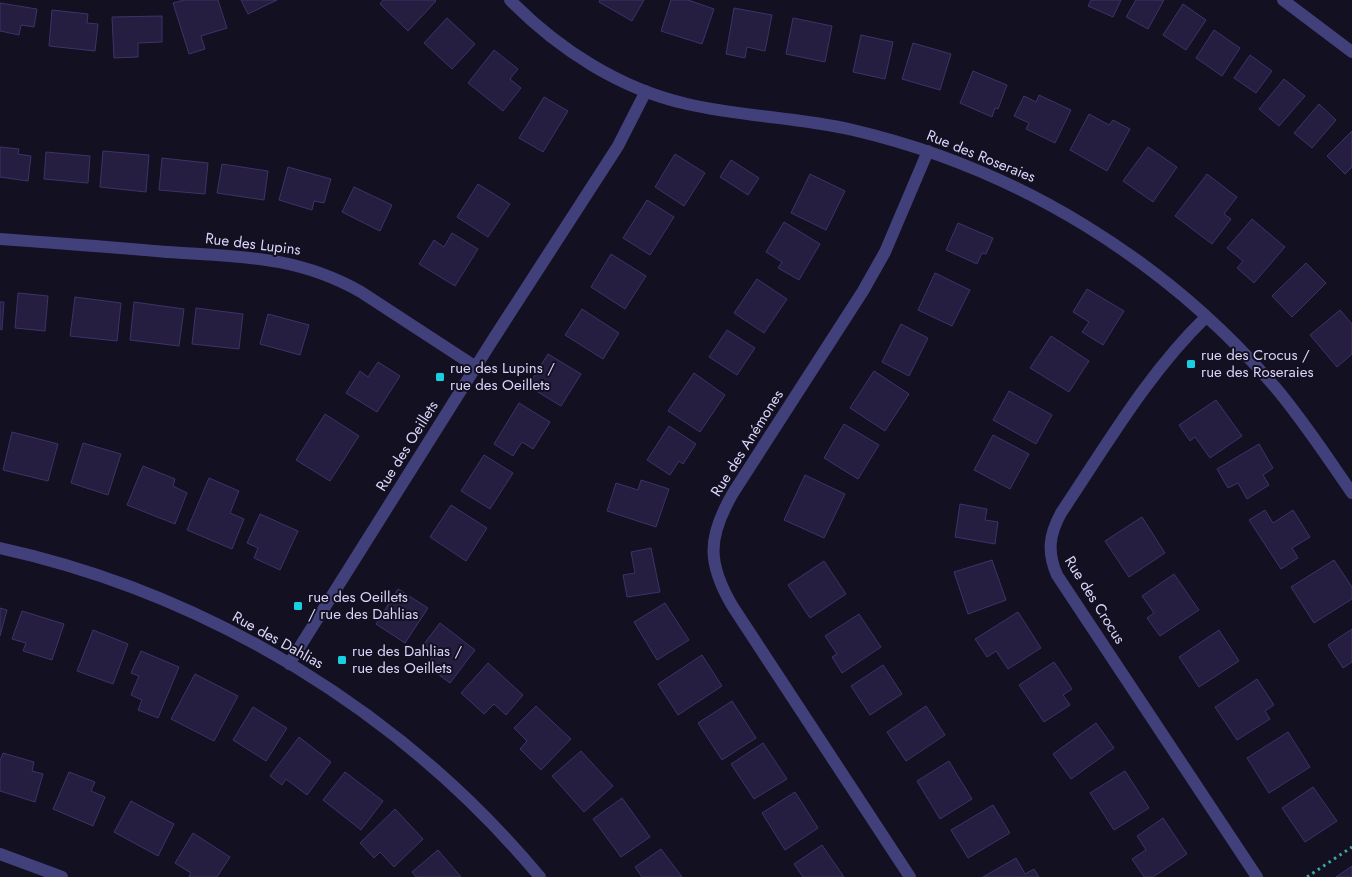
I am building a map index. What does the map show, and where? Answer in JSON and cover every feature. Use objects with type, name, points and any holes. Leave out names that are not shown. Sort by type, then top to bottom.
[{"type":"street","name":"Rue des Roseraies","points":[[510,0],[542,31],[562,45],[597,68],[646,92],[703,107],[801,120],[853,130],[928,151],[1003,181],[1064,211],[1127,253],[1206,316],[1275,387],[1352,493]]},
{"type":"street","points":[[1283,0],[1352,52]]},
{"type":"street","name":"Rue des Oeillets","points":[[289,664],[618,146],[646,92]]},
{"type":"street","name":"Rue des Anémones","points":[[910,877],[733,607],[718,578],[712,552],[721,518],[733,493],[863,291],[885,252],[928,151]]},
{"type":"street","name":"Rue des Lupins","points":[[0,239],[253,258],[308,267],[342,281],[361,292],[476,367]]},
{"type":"street","name":"Rue des Crocus","points":[[1206,316],[1176,350],[1140,396],[1061,513],[1052,533],[1050,556],[1057,575],[1257,877]]},
{"type":"street","name":"Rue des Dahlias","points":[[0,548],[83,571],[154,596],[252,642],[289,664],[369,716],[438,771],[489,819],[540,877]]},
{"type":"street","points":[[0,854],[62,877]]},
{"type":"path","points":[[1307,877],[1352,848]]},
{"type":"building","points":[[184,0],[218,0],[227,28],[201,36],[205,49],[189,54],[173,3]]},
{"type":"building","points":[[241,0],[277,0],[248,14]]},
{"type":"building","points":[[383,0],[436,1],[408,31],[380,4]]},
{"type":"building","points":[[600,0],[644,0],[632,21],[599,2]]},
{"type":"building","points":[[671,0],[688,0],[714,9],[702,44],[661,31]]},
{"type":"building","points":[[1091,0],[1121,0],[1113,17],[1088,6]]},
{"type":"building","points":[[1136,0],[1164,0],[1148,29],[1126,17]]},
{"type":"building","points":[[0,3],[37,9],[34,27],[21,25],[19,35],[0,31]]},
{"type":"building","points":[[1183,4],[1206,20],[1186,50],[1163,35]]},
{"type":"building","points":[[734,8],[772,15],[765,51],[747,47],[745,58],[726,54]]},
{"type":"building","points":[[52,10],[88,14],[87,23],[98,24],[95,51],[49,46]]},
{"type":"building","points":[[162,16],[162,42],[138,43],[138,57],[114,58],[112,17]]},
{"type":"building","points":[[447,18],[475,44],[452,69],[424,43]]},
{"type":"building","points":[[793,18],[832,26],[825,62],[786,54]]},
{"type":"building","points":[[1214,30],[1240,48],[1222,76],[1196,58]]},
{"type":"building","points":[[861,35],[893,42],[885,79],[853,72]]},
{"type":"building","points":[[913,43],[951,54],[940,90],[902,79]]},
{"type":"building","points":[[494,50],[518,69],[510,79],[521,88],[503,111],[468,83]]},
{"type":"building","points":[[1250,55],[1272,71],[1256,93],[1234,78]]},
{"type":"building","points":[[973,71],[1007,85],[998,109],[995,108],[992,117],[960,103]]},
{"type":"building","points":[[1284,79],[1305,96],[1279,126],[1259,109]]},
{"type":"building","points":[[1039,95],[1071,110],[1055,143],[1026,129],[1029,123],[1014,116],[1024,96],[1036,102]]},
{"type":"building","points":[[544,97],[568,111],[543,152],[519,138]]},
{"type":"building","points":[[1319,104],[1336,120],[1312,148],[1294,133]]},
{"type":"building","points":[[1089,114],[1109,125],[1113,120],[1130,129],[1107,171],[1070,150]]},
{"type":"building","points":[[1352,131],[1352,167],[1345,174],[1327,156]]},
{"type":"building","points":[[0,147],[19,149],[18,154],[31,156],[28,181],[0,177]]},
{"type":"building","points":[[1148,147],[1177,167],[1153,202],[1123,181]]},
{"type":"building","points":[[103,151],[149,155],[146,192],[100,187]]},
{"type":"building","points":[[46,152],[90,156],[88,183],[44,179]]},
{"type":"building","points":[[675,154],[705,173],[684,206],[655,187]]},
{"type":"building","points":[[162,158],[208,163],[205,194],[159,190]]},
{"type":"building","points":[[731,160],[759,178],[748,195],[720,177]]},
{"type":"building","points":[[222,164],[268,171],[264,200],[217,193]]},
{"type":"building","points":[[288,167],[331,179],[324,203],[314,201],[312,210],[279,200]]},
{"type":"building","points":[[810,174],[845,191],[826,230],[791,213]]},
{"type":"building","points":[[1207,174],[1237,197],[1224,214],[1231,219],[1212,244],[1175,216]]},
{"type":"building","points":[[478,184],[510,204],[488,237],[457,217]]},
{"type":"building","points":[[354,187],[392,205],[380,231],[342,212]]},
{"type":"building","points":[[647,200],[674,217],[650,255],[623,238]]},
{"type":"building","points":[[1252,219],[1285,247],[1254,283],[1237,268],[1243,261],[1227,248]]},
{"type":"building","points":[[784,222],[820,244],[799,280],[778,268],[782,262],[766,252]]},
{"type":"building","points":[[958,223],[993,238],[986,254],[982,253],[977,264],[946,250]]},
{"type":"building","points":[[452,233],[478,249],[455,286],[419,264],[434,240],[444,247]]},
{"type":"building","points":[[611,254],[646,276],[625,309],[591,287]]},
{"type":"building","points":[[1306,263],[1326,283],[1292,317],[1272,296]]},
{"type":"building","points":[[935,273],[970,290],[952,326],[918,310]]},
{"type":"building","points":[[757,279],[787,299],[764,333],[734,313]]},
{"type":"building","points":[[1087,289],[1124,311],[1103,345],[1082,332],[1089,322],[1073,312]]},
{"type":"building","points":[[18,293],[48,296],[45,331],[15,328]]},
{"type":"building","points":[[75,297],[121,303],[117,341],[70,336]]},
{"type":"building","points":[[0,302],[4,302],[2,330],[0,329]]},
{"type":"building","points":[[134,302],[184,309],[179,346],[130,340]]},
{"type":"building","points":[[196,308],[243,314],[239,349],[192,344]]},
{"type":"building","points":[[582,309],[619,333],[603,359],[565,335]]},
{"type":"building","points":[[1340,310],[1352,324],[1352,354],[1337,367],[1310,335]]},
{"type":"building","points":[[268,314],[309,325],[300,355],[260,344]]},
{"type":"building","points":[[901,324],[928,338],[909,376],[882,362]]},
{"type":"building","points":[[727,330],[755,348],[737,375],[709,357]]},
{"type":"building","points":[[1051,336],[1089,361],[1069,392],[1030,368]]},
{"type":"building","points":[[548,354],[581,374],[561,406],[528,386]]},
{"type":"building","points":[[378,362],[400,376],[377,412],[346,393],[360,371],[368,377]]},
{"type":"building","points":[[874,371],[909,394],[885,431],[850,408]]},
{"type":"building","points":[[694,373],[725,395],[700,432],[668,411]]},
{"type":"building","points":[[1009,391],[1052,415],[1036,444],[993,420]]},
{"type":"building","points":[[1216,400],[1242,436],[1210,458],[1195,437],[1190,441],[1179,425]]},
{"type":"building","points":[[519,403],[550,422],[533,449],[522,442],[513,456],[494,444]]},
{"type":"building","points":[[325,414],[359,436],[330,481],[296,460]]},
{"type":"building","points":[[844,424],[879,445],[858,479],[824,458]]},
{"type":"building","points":[[669,426],[696,444],[683,464],[679,461],[670,475],[647,460]]},
{"type":"building","points":[[12,432],[58,444],[48,481],[3,470]]},
{"type":"building","points":[[993,435],[1029,454],[1010,489],[974,470]]},
{"type":"building","points":[[83,443],[121,454],[108,495],[71,483]]},
{"type":"building","points":[[1259,444],[1273,468],[1263,475],[1269,485],[1247,499],[1238,483],[1228,488],[1217,469]]},
{"type":"building","points":[[484,455],[513,473],[490,509],[461,491]]},
{"type":"building","points":[[143,466],[175,479],[173,486],[187,493],[175,524],[127,505]]},
{"type":"building","points":[[805,475],[845,494],[824,538],[784,520]]},
{"type":"building","points":[[209,478],[239,491],[230,513],[244,519],[232,549],[187,530]]},
{"type":"building","points":[[641,480],[669,489],[656,527],[607,511],[616,483],[638,490]]},
{"type":"building","points":[[960,504],[987,509],[985,520],[998,522],[995,544],[955,537]]},
{"type":"building","points":[[451,505],[487,528],[466,561],[430,537]]},
{"type":"building","points":[[1265,510],[1273,523],[1293,510],[1310,537],[1292,548],[1298,558],[1281,569],[1249,520]]},
{"type":"building","points":[[260,514],[298,531],[280,570],[254,558],[258,548],[247,543]]},
{"type":"building","points":[[1142,517],[1165,553],[1129,577],[1105,541]]},
{"type":"building","points":[[651,548],[660,592],[627,597],[623,575],[635,573],[631,552]]},
{"type":"building","points":[[992,560],[1006,600],[968,614],[954,572]]},
{"type":"building","points":[[1334,560],[1352,587],[1352,599],[1314,623],[1291,587]]},
{"type":"building","points":[[824,561],[846,594],[810,618],[788,585]]},
{"type":"building","points":[[1174,574],[1199,610],[1160,636],[1147,618],[1154,613],[1142,596]]},
{"type":"building","points":[[398,589],[428,608],[405,643],[376,624]]},
{"type":"building","points":[[665,603],[689,640],[657,660],[634,622]]},
{"type":"building","points":[[0,608],[7,610],[0,636]]},
{"type":"building","points":[[22,611],[64,624],[52,660],[23,651],[26,643],[12,639]]},
{"type":"building","points":[[1018,612],[1041,648],[1008,669],[996,651],[987,657],[975,639]]},
{"type":"building","points":[[859,614],[881,647],[842,673],[832,657],[837,654],[825,636]]},
{"type":"building","points":[[440,623],[475,650],[450,683],[426,665],[432,658],[420,649]]},
{"type":"building","points":[[1352,629],[1352,662],[1343,668],[1328,645]]},
{"type":"building","points":[[93,630],[128,644],[113,684],[77,671]]},
{"type":"building","points":[[1219,630],[1239,661],[1199,687],[1179,657]]},
{"type":"building","points":[[141,651],[179,667],[158,718],[138,710],[142,700],[131,695],[139,676],[131,673]]},
{"type":"building","points":[[702,655],[722,686],[678,715],[658,684]]},
{"type":"building","points":[[1054,662],[1072,689],[1063,695],[1070,705],[1044,722],[1019,685]]},
{"type":"building","points":[[488,663],[523,695],[506,715],[494,704],[484,714],[461,693]]},
{"type":"building","points":[[883,665],[902,694],[870,715],[851,686]]},
{"type":"building","points":[[195,674],[238,696],[214,741],[171,719]]},
{"type":"building","points":[[1257,679],[1274,705],[1265,711],[1270,719],[1237,740],[1215,707]]},
{"type":"building","points":[[732,701],[756,738],[722,760],[698,723]]},
{"type":"building","points":[[536,706],[571,739],[541,770],[520,749],[527,741],[514,728]]},
{"type":"building","points":[[926,706],[945,735],[906,761],[887,732]]},
{"type":"building","points":[[253,707],[287,728],[266,761],[233,740]]},
{"type":"building","points":[[1096,723],[1114,748],[1071,779],[1053,754]]},
{"type":"building","points":[[1288,732],[1310,767],[1269,793],[1247,758]]},
{"type":"building","points":[[299,737],[331,762],[307,795],[286,779],[282,785],[270,776]]},
{"type":"building","points":[[763,743],[787,779],[754,799],[731,764]]},
{"type":"building","points":[[581,751],[613,786],[584,812],[552,776]]},
{"type":"building","points":[[3,753],[34,762],[32,771],[43,774],[35,802],[0,791],[0,761]]},
{"type":"building","points":[[949,761],[972,799],[940,819],[917,781]]},
{"type":"building","points":[[1125,771],[1149,808],[1114,830],[1090,793]]},
{"type":"building","points":[[69,772],[95,782],[91,791],[105,797],[93,826],[53,809]]},
{"type":"building","points":[[345,772],[383,801],[361,830],[323,800]]},
{"type":"building","points":[[1313,787],[1337,821],[1305,842],[1282,808]]},
{"type":"building","points":[[795,792],[818,828],[785,850],[762,813]]},
{"type":"building","points":[[622,798],[650,837],[621,857],[593,819]]},
{"type":"building","points":[[131,801],[174,824],[158,856],[114,832]]},
{"type":"building","points":[[993,805],[1010,833],[968,858],[951,830]]},
{"type":"building","points":[[395,809],[423,839],[394,867],[380,852],[374,858],[360,843]]},
{"type":"building","points":[[1163,818],[1187,854],[1153,877],[1144,877],[1132,859],[1146,850],[1137,836]]},
{"type":"building","points":[[193,833],[230,857],[217,877],[190,877],[191,873],[175,863]]},
{"type":"building","points":[[822,845],[844,877],[803,877],[794,864]]},
{"type":"building","points":[[661,849],[682,877],[642,877],[635,867]]},
{"type":"building","points":[[438,850],[461,877],[416,877],[412,872]]},
{"type":"building","points":[[1016,858],[1025,874],[1034,869],[1039,877],[983,877]]},
{"type":"building","points":[[1352,866],[1352,877],[1336,877]]},
{"type":"place","name":"rue des Crocus / rue des Roseraies","points":[[1191,364]]},
{"type":"place","name":"rue des Lupins / rue des Oeillets","points":[[440,377]]},
{"type":"place","name":"rue des Oeillets / rue des Dahlias","points":[[298,606]]},
{"type":"place","name":"rue des Dahlias / rue des Oeillets","points":[[342,660]]}]
